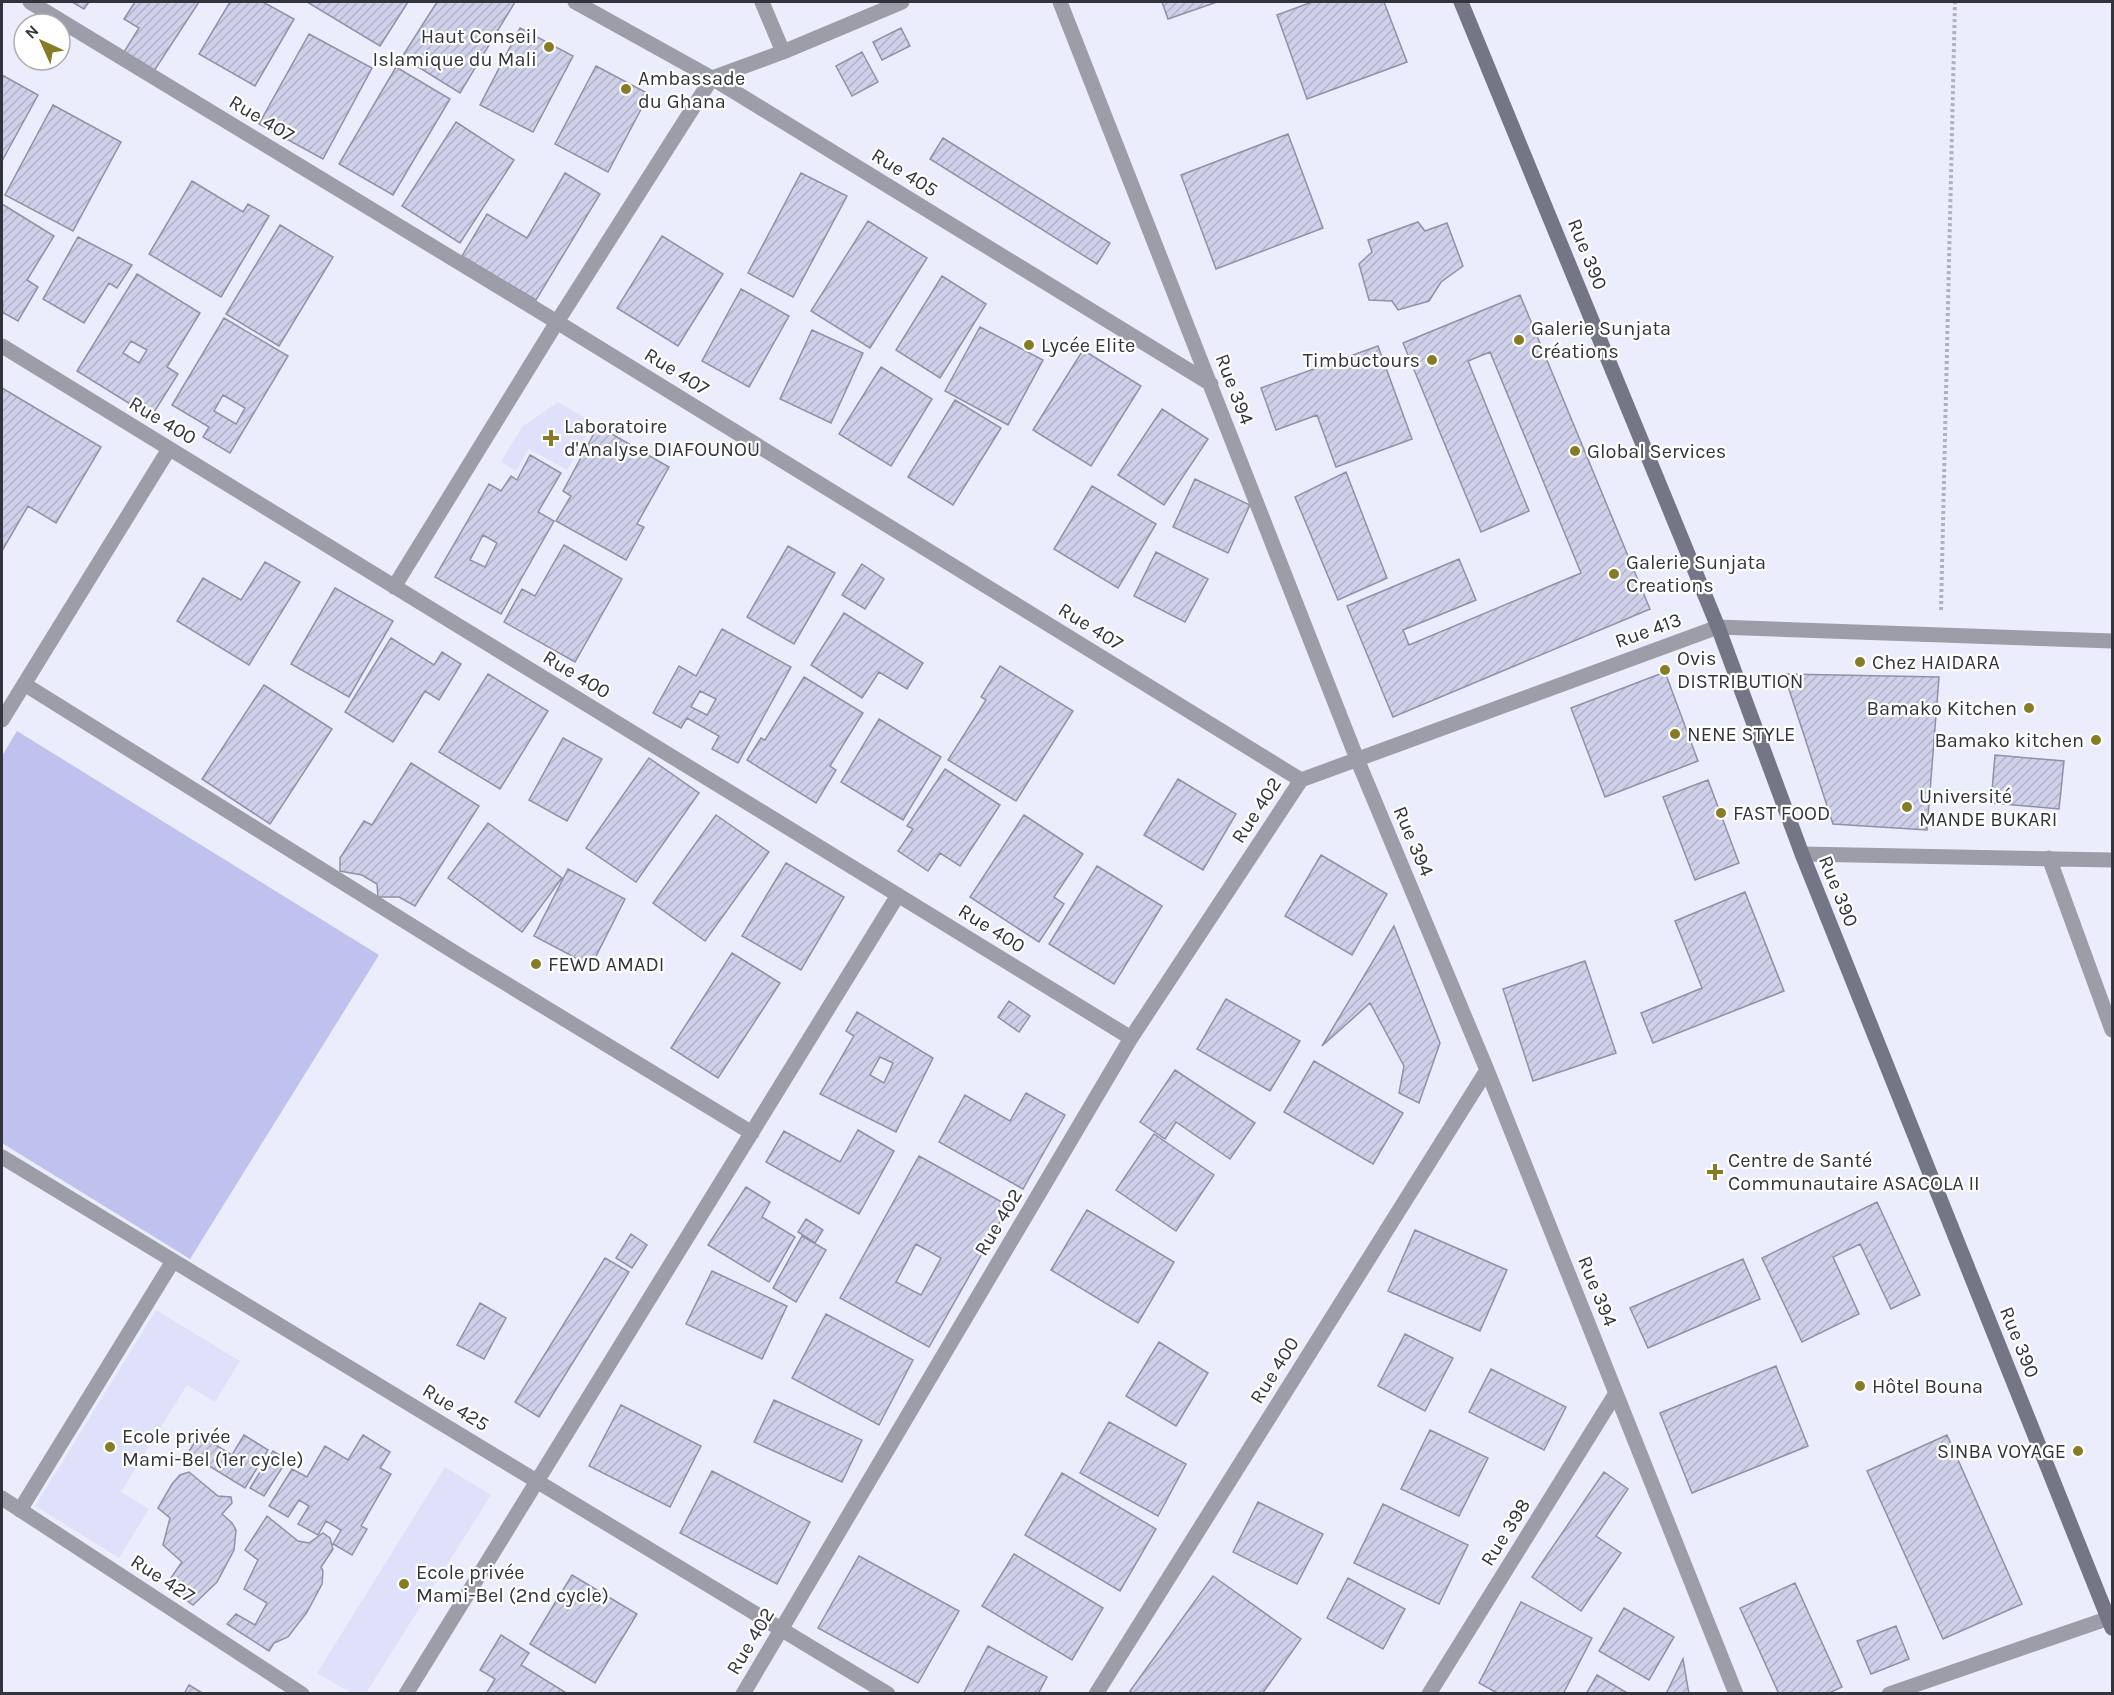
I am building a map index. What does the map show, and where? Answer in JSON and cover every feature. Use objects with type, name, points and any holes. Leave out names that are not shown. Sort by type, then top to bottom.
[{"type":"street","name":"Rue 407","points":[[30,2],[557,322],[1300,780]]},
{"type":"street","name":"Rue 405","points":[[575,2],[712,78],[1211,384]]},
{"type":"street","points":[[762,2],[783,52]]},
{"type":"street","points":[[394,587],[557,322],[712,78],[783,52],[902,2]]},
{"type":"street","name":"Rue 394","points":[[1060,2],[1358,759],[1487,1070],[1736,1694]]},
{"type":"street","name":"Rue 390","points":[[1461,2],[1718,627],[1802,854],[2111,1621]]},
{"type":"street","name":"Rue 400","points":[[2,346],[1131,1038]]},
{"type":"street","points":[[2,720],[169,449]]},
{"type":"street","name":"Rue 413","points":[[1300,780],[1718,627],[2112,641]]},
{"type":"street","points":[[24,684],[752,1133]]},
{"type":"street","name":"Rue 402","points":[[743,1694],[1131,1038],[1300,780]]},
{"type":"street","points":[[1802,854],[2112,860]]},
{"type":"street","points":[[2049,858],[2112,1030]]},
{"type":"street","points":[[406,1694],[898,895]]},
{"type":"street","name":"Rue 400","points":[[1096,1694],[1487,1070]]},
{"type":"street","name":"Rue 425","points":[[2,1157],[888,1694]]},
{"type":"street","points":[[20,1510],[173,1261]]},
{"type":"street","name":"Rue 398","points":[[1429,1694],[1616,1393]]},
{"type":"street","name":"Rue 427","points":[[2,1498],[302,1694]]},
{"type":"street","points":[[1889,1694],[2111,1621]]},
{"type":"path","points":[[1940,635],[1955,2]]},
{"type":"shaded area","name":"Laboratoire d'Analyse DIAFOUNOU","points":[[558,402],[594,423],[567,470],[529,449],[516,471],[501,462],[522,427]]},
{"type":"shaded area","points":[[17,731],[379,955],[190,1259],[2,1143],[2,756]]},
{"type":"shaded area","name":"Ecole privée Mami-Bel (1er cycle)","points":[[156,1310],[240,1361],[215,1402],[187,1385],[121,1492],[149,1509],[119,1558],[35,1506]]},
{"type":"shaded area","name":"Ecole privée Mami-Bel (2nd cycle)","points":[[445,1467],[491,1495],[366,1693],[351,1693],[317,1673]]},
{"type":"building","points":[[72,2],[89,2],[84,9]]},
{"type":"building","points":[[135,2],[199,2],[154,71],[124,52],[139,28],[124,19]]},
{"type":"building","points":[[230,2],[263,2],[294,19],[255,86],[199,54]]},
{"type":"building","points":[[307,2],[408,2],[380,46]]},
{"type":"building","points":[[437,2],[515,2],[460,93],[402,57]]},
{"type":"building","points":[[1162,2],[1217,2],[1168,19]]},
{"type":"building","points":[[1312,2],[1384,2],[1407,62],[1307,99],[1277,15]]},
{"type":"building","points":[[520,28],[573,56],[533,132],[480,105]]},
{"type":"building","points":[[901,28],[910,46],[882,60],[873,42]]},
{"type":"building","points":[[309,34],[372,68],[323,159],[259,124]]},
{"type":"building","points":[[862,52],[878,82],[852,96],[836,66]]},
{"type":"building","points":[[596,66],[649,94],[608,172],[555,144]]},
{"type":"building","points":[[396,67],[450,99],[393,195],[339,164]]},
{"type":"building","points":[[2,75],[38,95],[2,161]]},
{"type":"building","points":[[53,105],[121,142],[73,231],[5,195]]},
{"type":"building","points":[[456,122],[514,160],[460,243],[402,206]]},
{"type":"building","points":[[1288,134],[1323,228],[1216,269],[1181,175]]},
{"type":"building","points":[[943,138],[1110,243],[1097,264],[930,159]]},
{"type":"building","points":[[565,173],[600,194],[536,300],[462,256],[487,214],[527,238]]},
{"type":"building","points":[[801,173],[847,196],[793,297],[748,273]]},
{"type":"building","points":[[192,181],[243,212],[248,204],[269,216],[221,297],[149,254]]},
{"type":"building","points":[[2,204],[54,236],[27,280],[38,287],[18,321],[2,312]]},
{"type":"building","points":[[868,221],[927,258],[870,348],[811,311]]},
{"type":"building","points":[[1418,222],[1425,231],[1447,223],[1463,266],[1441,282],[1429,301],[1398,310],[1392,301],[1369,300],[1359,264],[1372,252],[1368,240]]},
{"type":"building","points":[[280,225],[333,257],[279,346],[226,314]]},
{"type":"building","points":[[662,236],[723,274],[678,346],[617,308]]},
{"type":"building","points":[[78,237],[132,265],[117,288],[109,283],[84,323],[43,299]]},
{"type":"building","points":[[137,274],[200,313],[167,367],[178,374],[151,417],[77,371]],"holes":[[[131,341],[147,350],[139,363],[123,353]]]},
{"type":"building","points":[[942,276],[986,304],[940,378],[896,350]]},
{"type":"building","points":[[741,289],[789,316],[749,387],[702,361]]},
{"type":"building","points":[[1520,295],[1650,609],[1393,717],[1347,606],[1459,559],[1476,600],[1403,630],[1409,645],[1581,573],[1490,352],[1468,361],[1529,511],[1481,532],[1403,343]]},
{"type":"building","points":[[224,318],[288,356],[230,453],[203,437],[209,427],[172,405]],"holes":[[[223,395],[245,408],[236,424],[214,411]]]},
{"type":"building","points":[[980,327],[1043,360],[1008,425],[945,391]]},
{"type":"building","points":[[812,330],[863,353],[831,423],[780,399]]},
{"type":"building","points":[[1378,346],[1412,439],[1336,467],[1317,415],[1276,430],[1261,388]]},
{"type":"building","points":[[1083,350],[1141,386],[1091,466],[1033,430]]},
{"type":"building","points":[[881,367],[932,399],[891,466],[839,434]]},
{"type":"building","points":[[2,388],[101,447],[56,523],[28,506],[2,551]]},
{"type":"building","points":[[955,400],[1001,428],[953,505],[908,477]]},
{"type":"building","points":[[1162,409],[1208,439],[1164,505],[1118,475]]},
{"type":"building","points":[[598,426],[669,467],[637,524],[644,527],[626,560],[556,521],[571,496],[563,491]]},
{"type":"building","points":[[530,455],[561,473],[538,512],[554,521],[501,614],[435,577],[489,484],[501,491],[511,476],[517,480]],"holes":[[[483,535],[497,543],[485,567],[470,560]]]},
{"type":"building","points":[[1346,472],[1387,578],[1338,600],[1295,497]]},
{"type":"building","points":[[1195,479],[1250,505],[1228,553],[1173,527]]},
{"type":"building","points":[[1092,486],[1156,524],[1118,588],[1054,549]]},
{"type":"building","points":[[564,545],[622,579],[575,662],[504,622],[522,589],[535,596]]},
{"type":"building","points":[[788,546],[835,573],[794,644],[747,617]]},
{"type":"building","points":[[1156,552],[1208,579],[1185,622],[1134,596]]},
{"type":"building","points":[[265,562],[300,582],[249,665],[177,621],[203,578],[241,600]]},
{"type":"building","points":[[862,564],[884,579],[865,609],[842,595]]},
{"type":"building","points":[[335,588],[393,621],[349,697],[291,664]]},
{"type":"building","points":[[844,613],[923,663],[907,689],[879,672],[862,698],[811,665]]},
{"type":"building","points":[[722,629],[791,667],[738,763],[712,749],[719,736],[687,718],[681,728],[653,713],[679,666],[696,676]],"holes":[[[700,691],[716,699],[707,715],[691,707]]]},
{"type":"building","points":[[391,638],[434,665],[442,652],[461,664],[439,700],[425,691],[393,742],[345,712]]},
{"type":"building","points":[[1000,666],[1073,711],[1016,801],[948,760],[986,700],[981,697]]},
{"type":"building","points":[[1665,672],[1698,761],[1605,797],[1571,708]]},
{"type":"building","points":[[488,674],[548,711],[500,789],[439,752]]},
{"type":"building","points":[[1784,674],[1939,677],[1927,830],[1833,824]]},
{"type":"building","points":[[804,677],[863,713],[830,766],[836,770],[816,803],[747,760],[761,738],[765,740]]},
{"type":"building","points":[[264,685],[332,729],[270,824],[202,779]]},
{"type":"building","points":[[879,719],[941,757],[903,820],[841,782]]},
{"type":"building","points":[[563,738],[602,759],[567,821],[529,800]]},
{"type":"building","points":[[1995,755],[2064,761],[2059,809],[1991,803]]},
{"type":"building","points":[[649,758],[699,793],[636,882],[586,848]]},
{"type":"building","points":[[411,763],[479,806],[415,906],[399,897],[378,897],[377,884],[362,875],[340,871],[340,858],[364,821],[372,825]]},
{"type":"building","points":[[945,769],[1000,805],[960,866],[940,853],[928,871],[898,851],[913,829],[907,826]]},
{"type":"building","points":[[1178,779],[1236,814],[1203,870],[1144,835]]},
{"type":"building","points":[[1708,780],[1739,863],[1695,880],[1663,797]]},
{"type":"building","points":[[716,815],[769,852],[705,941],[653,903]]},
{"type":"building","points":[[1024,815],[1083,854],[1054,897],[1064,904],[1039,942],[970,897]]},
{"type":"building","points":[[488,823],[562,878],[522,932],[448,878]]},
{"type":"building","points":[[1321,855],[1387,894],[1352,955],[1285,916]]},
{"type":"building","points":[[786,863],[844,897],[801,970],[742,936]]},
{"type":"building","points":[[1097,866],[1162,906],[1114,984],[1049,944]]},
{"type":"building","points":[[568,869],[625,899],[591,966],[534,936]]},
{"type":"building","points":[[1745,892],[1784,991],[1653,1043],[1641,1013],[1702,988],[1675,921]]},
{"type":"building","points":[[1394,926],[1440,1043],[1419,1103],[1399,1093],[1404,1066],[1370,1003],[1322,1046]]},
{"type":"building","points":[[732,953],[780,983],[718,1078],[671,1048]]},
{"type":"building","points":[[1585,961],[1616,1053],[1533,1081],[1503,989]]},
{"type":"building","points":[[1226,999],[1300,1041],[1270,1091],[1197,1049]]},
{"type":"building","points":[[1009,1001],[1030,1016],[1019,1032],[998,1017]]},
{"type":"building","points":[[857,1012],[933,1058],[896,1132],[820,1094],[854,1036],[846,1031]],"holes":[[[880,1057],[893,1063],[884,1083],[870,1075]]]},
{"type":"building","points":[[1314,1061],[1403,1113],[1373,1164],[1284,1112]]},
{"type":"building","points":[[1175,1070],[1255,1123],[1230,1159],[1176,1122],[1165,1139],[1140,1122]]},
{"type":"building","points":[[1026,1093],[1065,1115],[1023,1189],[939,1142],[965,1095],[1010,1121]]},
{"type":"building","points":[[858,1130],[894,1151],[859,1214],[766,1162],[784,1131],[840,1162]]},
{"type":"building","points":[[1154,1134],[1214,1175],[1176,1231],[1116,1190]]},
{"type":"building","points":[[919,1156],[1009,1206],[929,1347],[840,1298]],"holes":[[[916,1244],[941,1258],[921,1295],[896,1282]]]},
{"type":"building","points":[[746,1187],[770,1202],[762,1217],[795,1237],[769,1282],[708,1245]]},
{"type":"building","points":[[1877,1202],[1920,1295],[1891,1309],[1860,1244],[1833,1257],[1859,1314],[1802,1342],[1762,1258]]},
{"type":"building","points":[[1087,1210],[1174,1262],[1138,1323],[1051,1270]]},
{"type":"building","points":[[806,1219],[823,1230],[815,1243],[798,1232]]},
{"type":"building","points":[[1415,1230],[1507,1270],[1480,1331],[1388,1291]]},
{"type":"building","points":[[631,1234],[647,1245],[632,1268],[616,1258]]},
{"type":"building","points":[[802,1236],[826,1250],[796,1302],[773,1288]]},
{"type":"building","points":[[605,1258],[629,1272],[539,1417],[515,1402]]},
{"type":"building","points":[[1743,1259],[1760,1299],[1648,1348],[1630,1308]]},
{"type":"building","points":[[712,1271],[787,1306],[762,1359],[686,1324]]},
{"type":"building","points":[[480,1303],[506,1318],[484,1359],[457,1345]]},
{"type":"building","points":[[826,1314],[913,1360],[879,1425],[792,1378]]},
{"type":"building","points":[[1405,1334],[1453,1358],[1425,1411],[1378,1386]]},
{"type":"building","points":[[1159,1342],[1208,1373],[1176,1426],[1126,1396]]},
{"type":"building","points":[[1776,1366],[1808,1446],[1692,1493],[1660,1413]]},
{"type":"building","points":[[1491,1369],[1566,1407],[1544,1450],[1469,1412]]},
{"type":"building","points":[[774,1400],[862,1440],[842,1482],[754,1442]]},
{"type":"building","points":[[621,1405],[701,1446],[670,1507],[589,1466]]},
{"type":"building","points":[[1109,1422],[1186,1464],[1158,1516],[1080,1473]]},
{"type":"building","points":[[1430,1430],[1488,1458],[1459,1516],[1401,1489]]},
{"type":"building","points":[[199,1435],[232,1455],[244,1435],[268,1450],[245,1488],[188,1453]]},
{"type":"building","points":[[363,1435],[390,1452],[380,1468],[391,1474],[361,1526],[367,1529],[352,1555],[333,1544],[341,1530],[326,1521],[318,1535],[298,1524],[309,1506],[299,1500],[288,1517],[269,1506],[292,1469],[307,1477],[325,1446],[348,1460]]},
{"type":"building","points":[[1947,1435],[2022,1604],[1943,1639],[1867,1471]]},
{"type":"building","points":[[273,1451],[287,1460],[264,1496],[250,1488]]},
{"type":"building","points":[[712,1471],[810,1522],[777,1584],[680,1533]]},
{"type":"building","points":[[189,1472],[218,1496],[231,1497],[232,1503],[222,1514],[236,1530],[234,1550],[217,1582],[193,1605],[166,1585],[182,1562],[163,1545],[170,1518],[158,1508],[172,1484],[180,1475]]},
{"type":"building","points":[[1604,1472],[1628,1489],[1596,1536],[1621,1553],[1581,1611],[1532,1577]]},
{"type":"building","points":[[1062,1473],[1156,1529],[1120,1591],[1025,1535]]},
{"type":"building","points":[[1258,1502],[1323,1534],[1297,1584],[1233,1552]]},
{"type":"building","points":[[1383,1504],[1468,1545],[1439,1604],[1354,1563]]},
{"type":"building","points":[[267,1516],[298,1541],[309,1543],[323,1533],[330,1538],[333,1549],[321,1567],[322,1584],[307,1612],[288,1637],[274,1643],[269,1651],[227,1624],[236,1614],[255,1625],[267,1603],[244,1589],[258,1560],[245,1550]]},
{"type":"building","points":[[1014,1554],[1103,1608],[1072,1660],[982,1606]]},
{"type":"building","points":[[859,1556],[959,1611],[918,1683],[818,1628]]},
{"type":"building","points":[[572,1575],[637,1614],[595,1683],[530,1644]]},
{"type":"building","points":[[1213,1576],[1301,1639],[1262,1694],[1134,1694],[1130,1691]]},
{"type":"building","points":[[1348,1578],[1405,1609],[1383,1649],[1327,1618]]},
{"type":"building","points":[[1795,1583],[1842,1687],[1827,1694],[1779,1694],[1740,1608]]},
{"type":"building","points":[[1521,1602],[1592,1638],[1563,1694],[1499,1694],[1479,1683]]},
{"type":"building","points":[[1624,1608],[1674,1637],[1649,1680],[1599,1651]]},
{"type":"building","points":[[1896,1626],[1909,1659],[1871,1674],[1857,1641]]},
{"type":"building","points":[[501,1635],[529,1653],[521,1665],[568,1694],[486,1694],[495,1679],[480,1670]]},
{"type":"building","points":[[988,1646],[1047,1677],[1038,1694],[963,1694]]},
{"type":"building","points":[[1683,1659],[1689,1694],[1666,1694]]},
{"type":"building","points":[[1597,1675],[1629,1694],[1586,1694]]},
{"type":"building","points":[[189,1685],[204,1694],[184,1694]]},
{"type":"place","name":"Haut Conseil Islamique du Mali","points":[[549,47]]},
{"type":"place","name":"Ambassade du Ghana","points":[[626,89]]},
{"type":"place","name":"Galerie Sunjata Créations","points":[[1519,340]]},
{"type":"place","name":"Lycée Elite","points":[[1029,345]]},
{"type":"place","name":"Timbuctours","points":[[1432,360]]},
{"type":"place","name":"Laboratoire d'Analyse DIAFOUNOU","points":[[551,438]]},
{"type":"place","name":"Global Services","points":[[1575,451]]},
{"type":"place","name":"Galerie Sunjata Creations","points":[[1614,574]]},
{"type":"place","name":"Chez HAIDARA","points":[[1860,662]]},
{"type":"place","name":"Ovis DISTRIBUTION","points":[[1665,670]]},
{"type":"place","name":"Bamako Kitchen","points":[[2029,708]]},
{"type":"place","name":"NENE STYLE","points":[[1675,734]]},
{"type":"place","name":"Bamako kitchen","points":[[2096,740]]},
{"type":"place","name":"Université MANDE BUKARI","points":[[1907,807]]},
{"type":"place","name":"FAST FOOD","points":[[1721,813]]},
{"type":"place","name":"FEWD AMADI","points":[[536,964]]},
{"type":"place","name":"Centre de Santé Communautaire ASACOLA II","points":[[1715,1172]]},
{"type":"place","name":"Hôtel Bouna","points":[[1860,1386]]},
{"type":"place","name":"Ecole privée Mami-Bel (1er cycle)","points":[[110,1447]]},
{"type":"place","name":"SINBA VOYAGE","points":[[2078,1451]]},
{"type":"place","name":"Ecole privée Mami-Bel (2nd cycle)","points":[[404,1584]]}]
